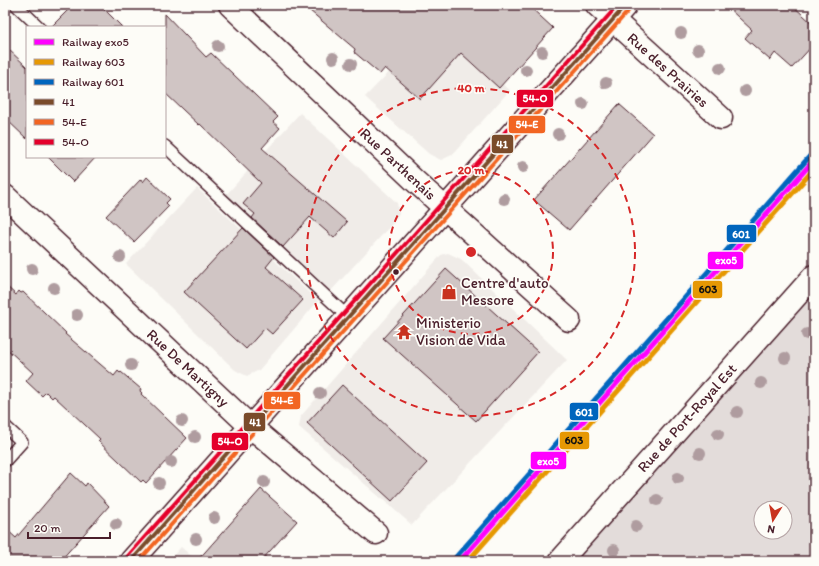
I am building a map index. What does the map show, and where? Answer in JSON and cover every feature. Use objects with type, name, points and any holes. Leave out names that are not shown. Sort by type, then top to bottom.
[{"type":"street","name":"Rue Parthenais","points":[[230,5],[445,208],[569,320]]},
{"type":"street","name":"Rue des Prairies","points":[[597,5],[619,12],[721,118]]},
{"type":"street","points":[[131,561],[619,12]]},
{"type":"street","name":"Rue De Martigny","points":[[5,196],[250,426],[376,533]]},
{"type":"street","name":"Rue de Port-Royal Est","points":[[560,561],[814,276]]},
{"type":"lane","points":[[16,5],[38,26]]},
{"type":"lane","points":[[166,147],[348,317]]},
{"type":"lane","points":[[5,426],[22,442],[5,461]]},
{"type":"shaded area","points":[[432,28],[510,90],[452,155],[441,160],[429,154],[365,97]]},
{"type":"shaded area","points":[[300,113],[397,203],[399,213],[394,222],[330,292],[226,195]]},
{"type":"shaded area","points":[[197,188],[318,301],[259,370],[247,376],[235,370],[126,264]]},
{"type":"shaded area","points":[[448,253],[461,259],[567,360],[412,525],[299,427],[301,416],[441,255]]},
{"type":"shaded area","points":[[814,276],[814,561],[560,561]]},
{"type":"shaded area","points":[[181,547],[197,561],[168,561]]},
{"type":"building","points":[[73,5],[100,5],[121,26],[52,26]]},
{"type":"building","points":[[303,5],[528,5],[553,28],[499,88],[461,53],[420,99],[385,68],[380,74],[354,52],[355,49]]},
{"type":"building","points":[[725,5],[792,5],[814,25],[814,44],[792,68],[775,53],[770,60],[745,38],[752,30]]},
{"type":"building","points":[[165,14],[206,57],[211,53],[278,117],[273,122],[280,128],[262,148],[347,222],[334,238],[310,217],[283,247],[252,218],[255,214],[243,204],[261,183],[200,124],[199,125],[166,94]]},
{"type":"building","points":[[5,46],[26,66],[26,138],[5,118]]},
{"type":"building","points":[[619,104],[653,134],[569,230],[534,200]]},
{"type":"building","points":[[49,158],[95,158],[73,182]]},
{"type":"building","points":[[147,177],[170,199],[166,203],[169,206],[134,242],[106,216],[141,179],[143,182]]},
{"type":"building","points":[[243,228],[274,257],[266,267],[303,300],[272,334],[265,328],[246,349],[184,292]]},
{"type":"building","points":[[446,269],[538,352],[476,421],[383,338]]},
{"type":"building","points":[[5,285],[16,295],[19,291],[21,293],[23,292],[66,333],[65,334],[114,376],[118,371],[120,373],[121,372],[141,389],[141,394],[187,438],[146,483],[143,480],[141,482],[98,441],[100,439],[54,396],[52,398],[46,392],[42,396],[26,381],[33,373],[5,347]]},
{"type":"building","points":[[342,385],[427,463],[392,501],[307,423]]},
{"type":"building","points":[[71,473],[85,486],[87,483],[109,506],[60,561],[5,561],[5,528],[16,538]]},
{"type":"building","points":[[261,489],[297,521],[261,561],[197,561]]},
{"type":"rail line","name":"601","points":[[456,557],[810,156]]},
{"type":"rail line","name":"exo5","points":[[460,561],[814,160]]},
{"type":"rail line","name":"603","points":[[468,561],[814,169]]},
{"type":"transit line","name":"54-O","points":[[127,557],[618,5]]},
{"type":"transit line","name":"41","points":[[131,561],[626,5]]},
{"type":"transit line","name":"54-E","points":[[139,561],[630,9]]},
{"type":"place","name":"Centre d'auto Messore","points":[[449,292]]},
{"type":"place","name":"Ministerio Vision de Vida","points":[[404,332]]}]
